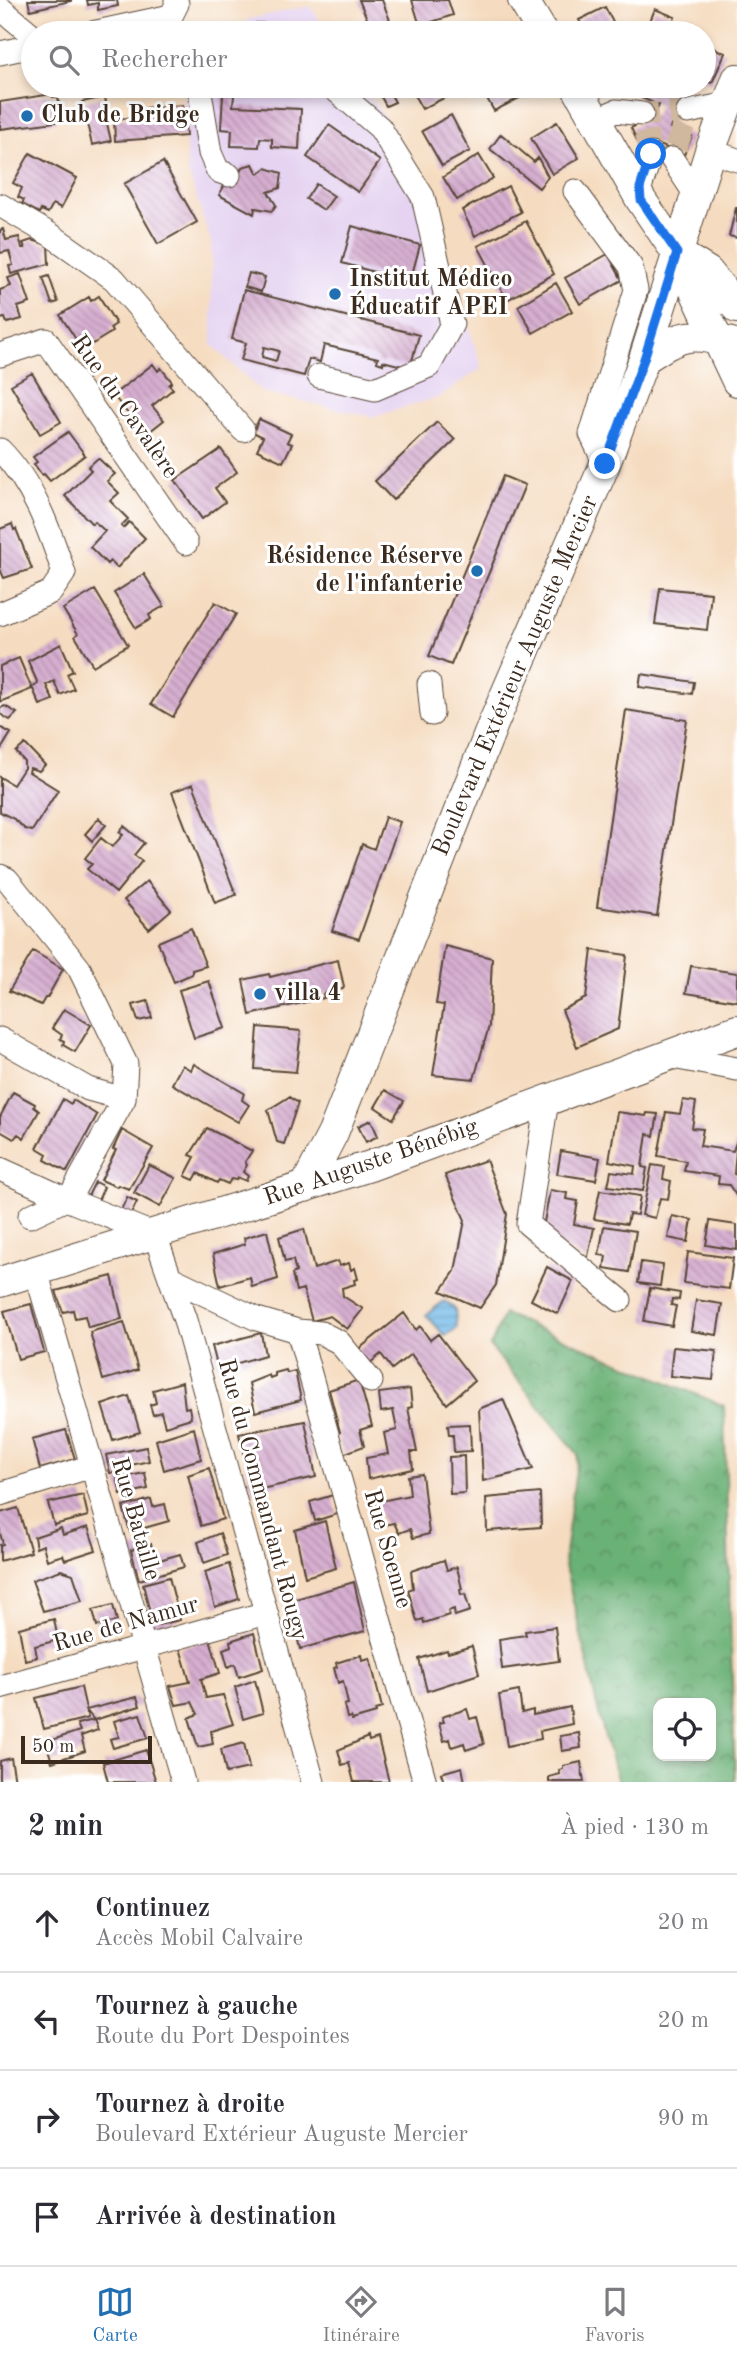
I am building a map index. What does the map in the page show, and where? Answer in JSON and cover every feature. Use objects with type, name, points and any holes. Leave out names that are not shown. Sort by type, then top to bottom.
[{"type":"main road","points":[[523,0],[536,21]]},
{"type":"main road","name":"Boulevard Extérieur Auguste Mercier","points":[[305,1187],[333,1133],[494,724],[605,464],[644,359],[696,195],[723,155],[732,92]]},
{"type":"main road","points":[[584,98],[641,200],[677,253],[727,341],[737,381]]},
{"type":"main road","points":[[677,253],[708,272],[737,308]]},
{"type":"main road","points":[[644,359],[676,338],[695,335],[727,341]]},
{"type":"main road","name":"Rue Auguste Bénébig","points":[[0,1282],[370,1166],[737,1030]]},
{"type":"main road","points":[[333,1133],[340,1154],[346,1162],[370,1166]]},
{"type":"street","points":[[0,8],[21,26]]},
{"type":"street","points":[[150,21],[174,16]]},
{"type":"street","points":[[0,54],[21,49]]},
{"type":"street","points":[[688,113],[732,92]]},
{"type":"street","points":[[201,98],[210,153],[218,171],[229,175]]},
{"type":"street","points":[[319,376],[375,389],[429,366],[452,324],[423,197],[380,128],[345,98]]},
{"type":"street","points":[[597,119],[616,111],[642,114]]},
{"type":"street","points":[[641,200],[640,188],[662,157],[696,195]]},
{"type":"street","points":[[575,191],[631,267],[636,289],[591,434],[605,464]]},
{"type":"street","points":[[0,205],[51,235],[114,279],[243,430]]},
{"type":"street","name":"Rue du Cavalère","points":[[0,355],[46,340],[186,543]]},
{"type":"street","points":[[0,450],[9,458],[45,517],[64,573],[51,592],[0,614]]},
{"type":"street","points":[[429,684],[432,714]]},
{"type":"street","points":[[0,876],[7,879],[79,968],[126,1065],[124,1099],[72,1193],[66,1199],[30,1216]]},
{"type":"street","points":[[0,1039],[88,1088],[124,1099]]},
{"type":"street","points":[[667,1056],[737,1069]]},
{"type":"street","points":[[547,1100],[528,1224],[620,1300]]},
{"type":"street","points":[[0,1169],[155,1235]]},
{"type":"street","name":"Rue du Commandant Rougy","points":[[155,1235],[189,1333],[313,1782]]},
{"type":"street","name":"Rue Bataille","points":[[36,1271],[183,1782]]},
{"type":"street","points":[[171,1278],[257,1319],[298,1331],[321,1333],[339,1342],[371,1381]]},
{"type":"street","name":"Rue Soenne","points":[[298,1331],[425,1782]]},
{"type":"street","points":[[0,1494],[92,1466]]},
{"type":"street","name":"Rue de Namur","points":[[0,1687],[266,1613]]},
{"type":"shaded area","points":[[310,6],[320,21],[247,21]]},
{"type":"shaded area","name":"Institut Médico Éducatif APEI","points":[[184,98],[371,98],[416,164],[482,368],[439,397],[373,417],[262,392],[212,345],[211,242],[187,169]]},
{"type":"green space","points":[[504,1314],[724,1406],[735,1782],[618,1782],[601,1723],[564,1562],[578,1454],[490,1346]]},
{"type":"water","points":[[444,1301],[455,1309],[457,1328],[445,1336],[426,1315]]},
{"type":"building","points":[[28,0],[71,0],[71,1],[30,10]]},
{"type":"building","points":[[87,0],[117,0],[118,6],[98,10],[98,3],[88,5]]},
{"type":"building","points":[[359,0],[382,0],[390,21],[368,21]]},
{"type":"building","points":[[412,0],[448,0],[453,15],[435,21],[418,21]]},
{"type":"building","points":[[605,7],[612,21],[580,21]]},
{"type":"building","points":[[655,9],[675,17],[674,21],[650,21]]},
{"type":"building","points":[[716,49],[725,53],[716,74]]},
{"type":"building","name":"Club de Bridge","points":[[26,98],[58,98],[60,109],[54,110],[56,122],[0,129],[0,102]]},
{"type":"building","points":[[105,98],[107,109],[104,110],[111,141],[92,145],[82,102]]},
{"type":"building","points":[[223,98],[234,98],[233,106],[301,109],[299,149],[272,147],[272,139],[260,138],[259,147],[231,146],[232,130],[221,129]]},
{"type":"building","points":[[382,98],[393,98],[395,102],[386,106]]},
{"type":"building","points":[[416,98],[444,98],[422,109]]},
{"type":"building","points":[[487,98],[519,98],[494,111]]},
{"type":"building","points":[[642,98],[683,98],[670,128],[692,136],[684,155],[650,141],[640,147],[631,128],[655,115],[659,105]]},
{"type":"building","points":[[183,105],[186,136],[115,141],[114,119],[147,117],[146,108]]},
{"type":"building","points":[[451,115],[470,151],[442,166],[422,131]]},
{"type":"building","points":[[557,122],[579,158],[552,174],[531,138]]},
{"type":"building","points":[[329,125],[380,161],[358,192],[307,157]]},
{"type":"building","points":[[501,134],[534,162],[538,158],[548,177],[539,188],[490,149]]},
{"type":"building","points":[[30,153],[77,178],[61,208],[53,204],[48,213],[41,210],[39,213],[22,204],[24,200],[18,197],[22,188],[13,183]]},
{"type":"building","points":[[479,155],[493,178],[457,200],[443,177]]},
{"type":"building","points":[[163,162],[197,222],[158,244],[124,184]]},
{"type":"building","points":[[253,164],[258,174],[266,168],[282,173],[280,188],[268,192],[276,205],[272,211],[255,208],[254,214],[219,195],[228,179],[237,181],[242,167]]},
{"type":"building","points":[[316,184],[334,196],[324,210],[306,199]]},
{"type":"building","points":[[508,186],[521,212],[475,236],[462,210]]},
{"type":"building","points":[[737,208],[737,238],[729,236]]},
{"type":"building","points":[[526,221],[554,274],[507,300],[478,246]]},
{"type":"building","points":[[352,226],[420,245],[410,282],[342,263]]},
{"type":"building","points":[[3,229],[6,240],[19,237],[22,248],[25,248],[23,243],[32,240],[48,245],[49,264],[11,274],[9,266],[13,265],[9,251],[0,253],[0,230]]},
{"type":"building","points":[[608,254],[622,280],[580,304],[565,278]]},
{"type":"building","points":[[249,273],[265,277],[261,292],[245,287]]},
{"type":"building","points":[[20,274],[30,303],[18,307],[22,319],[7,323],[5,318],[0,319],[0,290],[11,286],[8,278]]},
{"type":"building","points":[[49,276],[58,302],[52,304],[43,278]]},
{"type":"building","points":[[556,283],[572,311],[533,333],[518,306]]},
{"type":"building","points":[[244,290],[419,335],[410,368],[383,361],[383,364],[377,362],[378,358],[324,345],[320,362],[309,359],[304,376],[241,360],[246,343],[232,339]],"holes":[[[264,347],[279,351],[276,361],[262,357]]]},
{"type":"building","points":[[99,296],[116,324],[110,328],[112,332],[83,350],[60,315],[89,297],[91,301]]},
{"type":"building","points":[[153,364],[158,371],[161,368],[172,382],[169,385],[173,389],[152,406],[164,420],[145,435],[113,395]]},
{"type":"building","points":[[32,373],[61,422],[40,434],[11,385]]},
{"type":"building","points":[[259,419],[291,434],[287,442],[292,444],[283,462],[257,450],[263,437],[253,432]]},
{"type":"building","points":[[437,422],[455,440],[393,500],[375,481]]},
{"type":"building","points":[[68,432],[85,455],[50,481],[34,464],[37,462],[33,457]]},
{"type":"building","points":[[221,449],[237,472],[215,488],[225,502],[202,519],[175,480]]},
{"type":"building","points":[[98,458],[115,474],[107,481],[119,493],[110,501],[128,519],[121,526],[123,528],[129,522],[145,538],[117,568],[110,561],[107,564],[90,547],[105,531],[94,521],[92,524],[65,496],[91,470],[88,467]]},
{"type":"building","name":"Résidence Réserve de l'infanterie","points":[[503,476],[525,485],[451,665],[429,656]]},
{"type":"building","points":[[12,524],[32,569],[4,578],[0,569],[0,529]]},
{"type":"building","points":[[144,574],[164,606],[149,615],[151,619],[136,628],[114,593]]},
{"type":"building","points":[[660,588],[711,593],[707,630],[655,624]]},
{"type":"building","points":[[95,590],[128,645],[93,666],[63,609]]},
{"type":"building","points":[[215,602],[236,614],[173,717],[151,704]]},
{"type":"building","points":[[61,644],[73,671],[67,674],[74,689],[60,695],[54,681],[46,685],[53,700],[40,705],[32,687],[38,684],[28,661]]},
{"type":"building","points":[[19,658],[32,689],[0,702],[0,666]]},
{"type":"building","points":[[641,674],[694,682],[692,694],[639,687]]},
{"type":"building","points":[[5,706],[17,713],[10,720],[0,714],[0,708]]},
{"type":"building","points":[[626,710],[687,720],[657,916],[597,907]]},
{"type":"building","points":[[0,727],[11,733],[0,751]]},
{"type":"building","points":[[25,744],[45,765],[39,771],[30,768],[29,772],[58,790],[32,831],[0,812],[0,777],[13,785],[24,768],[24,761],[16,752]]},
{"type":"building","points":[[193,784],[236,895],[215,903],[172,792]]},
{"type":"building","points":[[385,817],[400,822],[359,939],[332,931],[362,844],[374,849]]},
{"type":"building","points":[[99,818],[106,825],[92,841],[85,834]]},
{"type":"building","points":[[124,826],[144,843],[134,855],[142,861],[116,893],[87,869],[92,864],[85,858],[101,838],[112,847],[123,835],[119,832]]},
{"type":"building","points":[[147,881],[171,910],[149,929],[124,900]]},
{"type":"building","points":[[191,928],[206,966],[192,970],[192,974],[174,982],[158,942]]},
{"type":"building","points":[[445,946],[492,958],[489,1026],[474,1079],[433,1075],[444,1005],[436,1004]]},
{"type":"building","points":[[592,950],[627,955],[618,1029],[577,1047],[562,1010],[586,998]]},
{"type":"building","points":[[33,951],[63,969],[41,1005],[9,991]]},
{"type":"building","points":[[338,960],[343,989],[323,994],[324,998],[250,1015],[243,980],[269,974],[270,977]]},
{"type":"building","points":[[691,966],[737,973],[737,1001],[686,993]]},
{"type":"building","points":[[209,981],[225,1028],[194,1038],[179,990]]},
{"type":"building","points":[[148,1001],[152,1018],[138,1021],[133,1005]]},
{"type":"building","points":[[64,1009],[91,1025],[75,1052],[63,1045],[64,1041],[60,1039],[62,1035],[52,1028]]},
{"type":"building","points":[[258,1027],[301,1031],[296,1072],[255,1069]]},
{"type":"building","points":[[194,1064],[244,1093],[242,1100],[249,1105],[238,1122],[172,1084],[182,1065],[191,1070]]},
{"type":"building","points":[[385,1090],[404,1101],[393,1119],[375,1107]]},
{"type":"building","points":[[13,1092],[35,1104],[34,1107],[39,1111],[24,1138],[18,1134],[14,1139],[0,1131],[0,1117]]},
{"type":"building","points":[[289,1097],[298,1103],[284,1144],[277,1142],[268,1110]]},
{"type":"building","points":[[63,1099],[71,1104],[73,1100],[97,1115],[67,1172],[45,1160],[47,1154],[37,1148]]},
{"type":"building","points":[[683,1100],[696,1102],[692,1128],[703,1129],[700,1146],[733,1151],[737,1139],[734,1174],[737,1175],[737,1197],[729,1185],[718,1184],[719,1176],[684,1171],[686,1161],[658,1156],[666,1112],[680,1114]]},
{"type":"building","points":[[617,1112],[646,1116],[647,1113],[658,1114],[654,1136],[647,1134],[642,1167],[647,1168],[643,1191],[608,1186],[611,1171],[634,1174],[635,1166],[609,1161]]},
{"type":"building","points":[[371,1120],[378,1136],[366,1142],[358,1126]]},
{"type":"building","points":[[207,1128],[252,1151],[245,1162],[247,1165],[243,1172],[248,1176],[246,1181],[237,1177],[236,1180],[231,1179],[228,1184],[219,1180],[217,1183],[198,1173],[194,1180],[185,1176],[195,1157],[190,1155]]},
{"type":"building","points":[[122,1130],[153,1148],[129,1189],[101,1180],[116,1150],[113,1149]]},
{"type":"building","points":[[561,1151],[600,1158],[596,1180],[557,1174]]},
{"type":"building","points":[[486,1160],[507,1214],[496,1285],[480,1308],[441,1291],[455,1271],[465,1220],[445,1175]]},
{"type":"building","points":[[149,1165],[176,1178],[160,1207],[134,1193]]},
{"type":"building","points":[[652,1165],[665,1167],[663,1179],[671,1181],[668,1199],[660,1198],[655,1218],[642,1215]]},
{"type":"building","points":[[95,1182],[104,1187],[97,1203],[87,1198]]},
{"type":"building","points":[[550,1190],[567,1193],[566,1199],[578,1201],[574,1224],[594,1228],[587,1261],[542,1233]]},
{"type":"building","points":[[600,1190],[640,1196],[637,1215],[629,1214],[627,1224],[594,1219]]},
{"type":"building","points":[[127,1197],[137,1202],[130,1216],[120,1212]]},
{"type":"building","points":[[672,1216],[692,1220],[688,1242],[668,1238]]},
{"type":"building","points":[[710,1221],[737,1225],[737,1250],[706,1245]]},
{"type":"building","points":[[604,1226],[636,1231],[629,1272],[604,1268],[606,1256],[599,1255]]},
{"type":"building","points":[[304,1229],[314,1269],[338,1261],[339,1266],[349,1263],[351,1270],[355,1268],[358,1279],[354,1280],[355,1284],[342,1288],[343,1296],[363,1309],[347,1329],[330,1316],[312,1321],[303,1289],[296,1291],[292,1274],[296,1272],[293,1260],[285,1262],[279,1237]]},
{"type":"building","points":[[267,1231],[278,1279],[252,1287],[250,1277],[220,1286],[213,1254],[245,1244],[244,1238]]},
{"type":"building","points":[[688,1252],[733,1258],[729,1289],[684,1283]]},
{"type":"building","points":[[641,1262],[663,1265],[660,1286],[638,1283]]},
{"type":"building","points":[[547,1267],[573,1281],[558,1314],[531,1300]]},
{"type":"building","points":[[112,1276],[122,1319],[88,1327],[85,1316],[75,1318],[73,1310],[63,1312],[56,1291]]},
{"type":"building","points":[[650,1288],[680,1293],[679,1300],[672,1299],[671,1305],[676,1306],[672,1326],[644,1321]]},
{"type":"building","points":[[696,1300],[722,1304],[717,1335],[691,1331]]},
{"type":"building","points":[[31,1304],[44,1352],[18,1359],[4,1311]]},
{"type":"building","points":[[404,1313],[416,1330],[420,1326],[430,1340],[438,1334],[474,1381],[447,1404],[411,1354],[392,1369],[381,1354],[364,1368],[354,1353]]},
{"type":"building","points":[[124,1322],[138,1370],[103,1380],[90,1332]]},
{"type":"building","points":[[261,1333],[265,1355],[218,1369],[212,1346]]},
{"type":"building","points":[[673,1347],[716,1351],[713,1380],[670,1376]]},
{"type":"building","points":[[286,1370],[287,1373],[295,1371],[301,1400],[255,1412],[249,1383],[269,1375],[270,1378],[275,1376],[275,1373]]},
{"type":"building","points":[[359,1380],[372,1426],[360,1430],[364,1446],[343,1454],[329,1390]]},
{"type":"building","points":[[182,1382],[185,1408],[189,1407],[191,1418],[165,1426],[161,1412],[153,1415],[150,1405],[156,1403],[153,1390]]},
{"type":"building","points":[[410,1389],[412,1407],[408,1408],[417,1452],[411,1452],[413,1469],[368,1479],[366,1458],[388,1454],[384,1433],[397,1430],[393,1410],[381,1412],[379,1393]]},
{"type":"building","points":[[129,1396],[140,1432],[113,1440],[102,1405]]},
{"type":"building","points":[[503,1399],[533,1469],[483,1481],[479,1409]]},
{"type":"building","points":[[305,1421],[316,1477],[252,1491],[239,1434]]},
{"type":"building","points":[[470,1424],[471,1451],[454,1452],[453,1435],[449,1435],[448,1425]]},
{"type":"building","points":[[194,1428],[201,1459],[164,1470],[156,1440]]},
{"type":"building","points":[[66,1430],[75,1459],[40,1469],[32,1439]]},
{"type":"building","points":[[146,1447],[149,1461],[122,1467],[124,1477],[145,1473],[148,1489],[121,1495],[116,1472],[110,1473],[106,1455]]},
{"type":"building","points":[[464,1456],[465,1493],[450,1494],[449,1457]]},
{"type":"building","points":[[209,1468],[223,1519],[201,1526],[188,1475]]},
{"type":"building","points":[[422,1474],[429,1534],[413,1538],[410,1529],[399,1533],[394,1523],[384,1525],[376,1502],[410,1495],[408,1476]]},
{"type":"building","points":[[540,1493],[541,1527],[487,1531],[486,1498]]},
{"type":"building","points":[[83,1495],[88,1516],[54,1525],[48,1503]]},
{"type":"building","points":[[333,1495],[337,1514],[315,1521],[310,1502]]},
{"type":"building","points":[[151,1499],[153,1507],[165,1504],[169,1521],[130,1532],[123,1507]]},
{"type":"building","points":[[18,1508],[31,1552],[0,1561],[0,1545],[3,1544],[0,1513]]},
{"type":"building","points":[[325,1521],[336,1568],[305,1577],[295,1530]]},
{"type":"building","points":[[88,1527],[96,1550],[65,1560],[63,1555],[47,1560],[43,1545],[36,1548],[34,1537],[61,1528],[63,1535]]},
{"type":"building","points":[[220,1533],[227,1555],[204,1563],[198,1542]]},
{"type":"building","points":[[151,1544],[156,1561],[180,1554],[184,1567],[139,1580],[131,1550]]},
{"type":"building","points":[[444,1560],[447,1570],[457,1567],[461,1595],[465,1594],[470,1611],[455,1616],[454,1609],[448,1611],[449,1615],[424,1623],[423,1619],[417,1621],[408,1590],[413,1588],[411,1571]]},
{"type":"building","points":[[229,1564],[239,1599],[215,1607],[205,1572]]},
{"type":"building","points":[[61,1570],[73,1574],[82,1601],[43,1611],[32,1580]]},
{"type":"building","points":[[169,1577],[180,1620],[153,1626],[143,1584]]},
{"type":"building","points":[[354,1582],[365,1631],[300,1649],[289,1601]]},
{"type":"building","points":[[113,1605],[117,1621],[97,1626],[93,1610]]},
{"type":"building","points":[[54,1619],[58,1640],[35,1646],[37,1657],[25,1660],[19,1628]]},
{"type":"building","points":[[555,1627],[559,1661],[502,1669],[499,1639],[526,1635],[525,1631]]},
{"type":"building","points":[[254,1633],[263,1669],[239,1677],[235,1664],[228,1667],[223,1649],[231,1646],[230,1641]]},
{"type":"building","points":[[210,1639],[220,1673],[201,1679],[206,1698],[223,1695],[233,1724],[211,1731],[213,1744],[198,1747],[189,1718],[198,1714],[192,1702],[176,1705],[170,1686],[190,1682],[180,1648]]},
{"type":"building","points":[[472,1646],[479,1674],[427,1691],[419,1659]]},
{"type":"building","points":[[361,1655],[362,1660],[370,1658],[382,1708],[375,1710],[376,1713],[352,1720],[351,1717],[347,1718],[344,1705],[348,1704],[343,1681],[338,1683],[334,1668],[337,1667],[336,1663]]},
{"type":"building","points":[[255,1680],[263,1713],[243,1719],[235,1687]]},
{"type":"building","points":[[81,1687],[88,1718],[44,1729],[36,1698]]},
{"type":"building","points":[[519,1691],[522,1713],[533,1710],[533,1715],[570,1707],[572,1724],[540,1731],[541,1739],[507,1746],[499,1695]]},
{"type":"building","points":[[137,1697],[140,1706],[94,1720],[86,1710]]},
{"type":"building","points":[[467,1709],[470,1719],[477,1717],[484,1744],[466,1750],[464,1743],[452,1747],[450,1739],[444,1741],[439,1723],[444,1722],[442,1717]]},
{"type":"building","points":[[140,1714],[148,1738],[113,1748],[110,1739],[119,1737],[114,1721]]},
{"type":"building","points":[[94,1720],[98,1730],[81,1736],[85,1751],[52,1762],[46,1742],[80,1731],[77,1724]]},
{"type":"building","points":[[579,1733],[581,1748],[562,1751],[560,1736]]},
{"type":"building","points":[[368,1737],[369,1741],[378,1738],[389,1782],[354,1782],[349,1763],[342,1765],[338,1750]]},
{"type":"building","points":[[244,1743],[249,1768],[226,1773],[221,1749]]},
{"type":"building","points":[[146,1750],[156,1782],[108,1782],[103,1763]]},
{"type":"building","points":[[11,1758],[15,1781],[0,1782],[0,1761]]},
{"type":"building","points":[[581,1762],[584,1782],[549,1782],[549,1777],[560,1774],[559,1770],[563,1769],[563,1766]]},
{"type":"building","points":[[462,1767],[465,1782],[444,1782],[441,1773]]},
{"type":"tunnel","points":[[651,154],[642,114],[688,112],[672,159]]},
{"type":"place","name":"Club de Bridge","points":[[27,116]]},
{"type":"place","name":"Institut Médico Éducatif APEI","points":[[335,294]]},
{"type":"place","name":"Résidence Réserve de l'infanterie","points":[[477,571]]},
{"type":"place","name":"villa 4","points":[[260,994]]},
{"type":"route","points":[[605,464],[644,359],[677,253],[641,200],[640,188],[651,154]]}]
